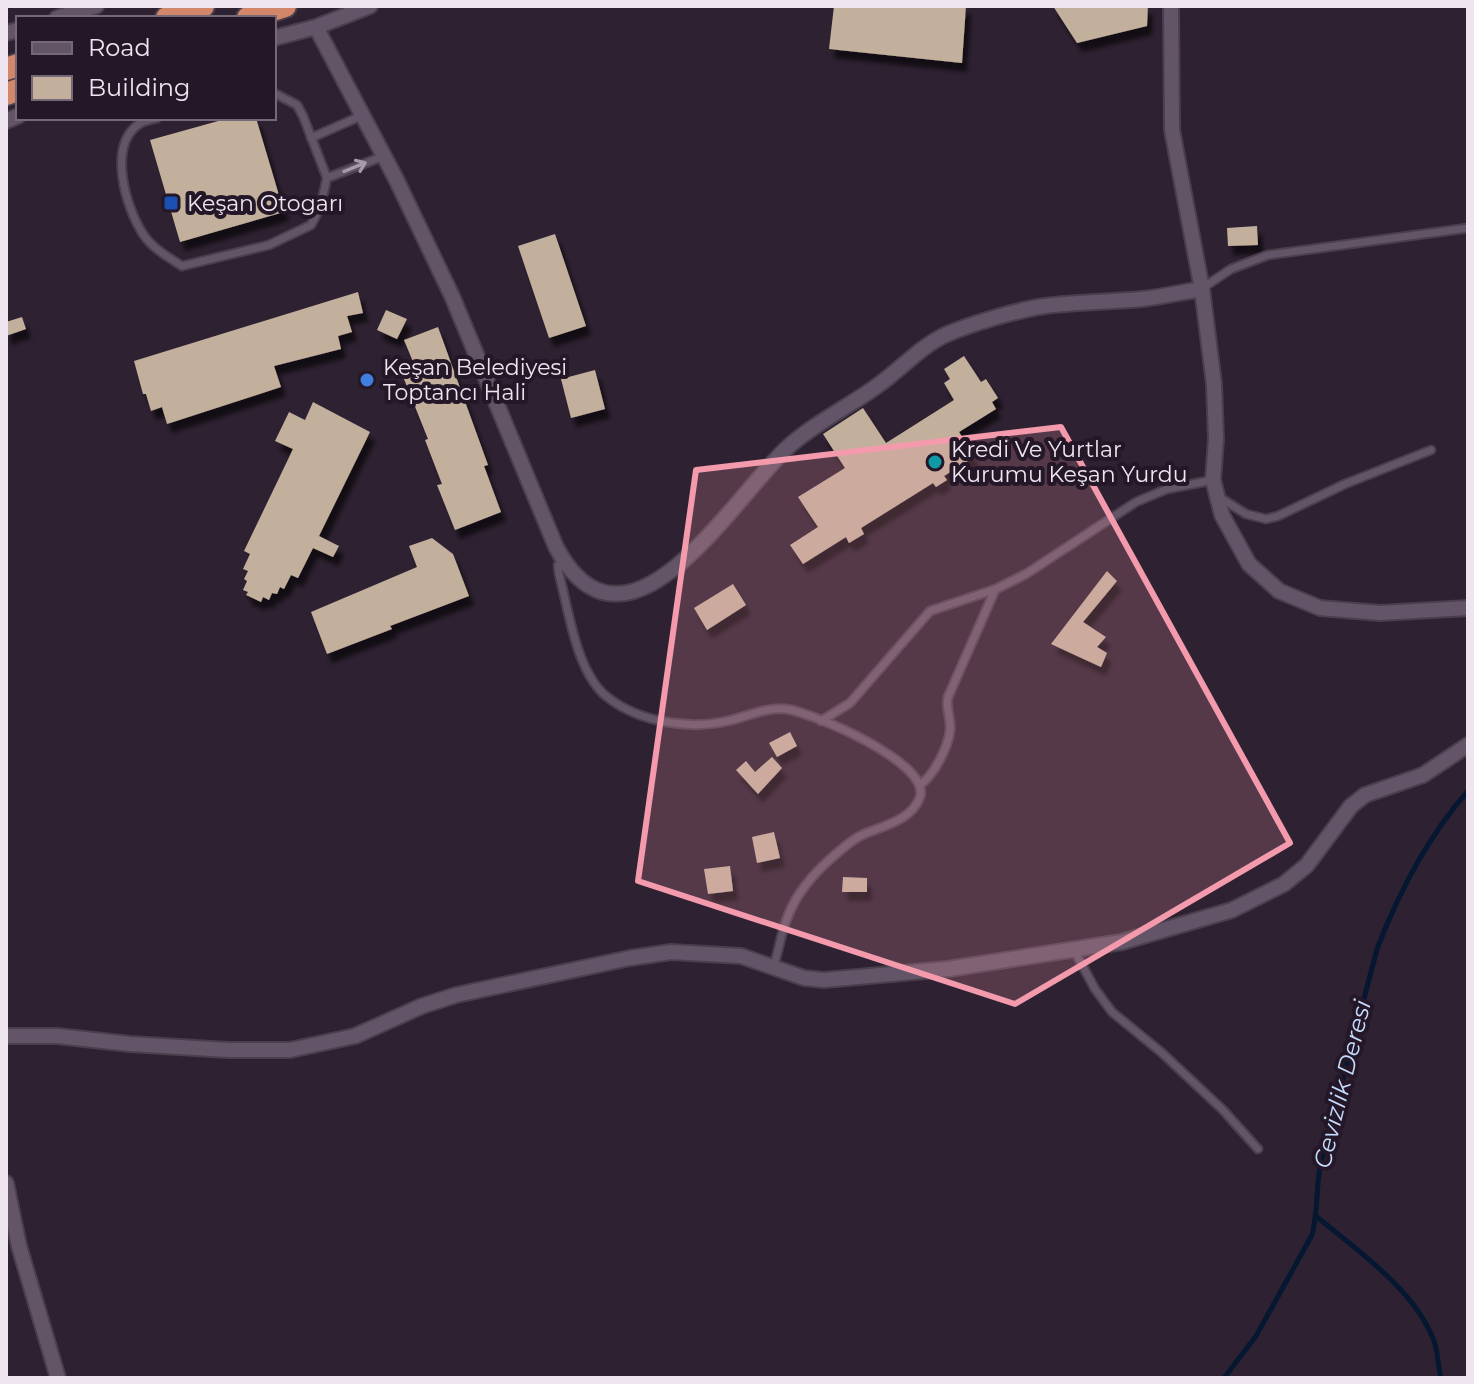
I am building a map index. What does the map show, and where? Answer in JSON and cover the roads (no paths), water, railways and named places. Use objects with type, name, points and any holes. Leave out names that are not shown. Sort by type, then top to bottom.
[{"type":"highway","points":[[173,16],[203,6]]},
{"type":"highway","points":[[254,16],[285,6]]},
{"type":"street","points":[[64,16],[96,6]]},
{"type":"street","points":[[276,37],[316,27],[370,6]]},
{"type":"street","points":[[1171,6],[1172,130],[1202,289],[1214,384],[1216,439],[1213,480],[1222,515],[1249,564],[1279,591],[1299,601],[1348,612],[1468,608]]},
{"type":"street","points":[[316,27],[384,156],[452,296],[530,489],[563,560],[578,580],[609,593],[641,588],[665,575],[703,543],[790,445],[877,386],[943,336],[1039,307],[1146,299],[1202,289]]},
{"type":"street","points":[[6,1036],[57,1036],[228,1050],[290,1050],[355,1036],[422,1006],[456,995],[671,952],[741,956],[814,979],[948,969],[1122,942],[1217,915],[1284,884],[1307,865],[1351,806],[1365,795],[1423,775],[1468,745]]},
{"type":"street","points":[[6,1183],[19,1246],[58,1378]]},
{"type":"lane","points":[[151,120],[138,124],[128,140],[120,160],[124,184],[143,235],[182,266],[269,245],[311,225],[320,208],[327,178],[297,105],[276,94]]},
{"type":"lane","points":[[311,138],[363,115]]},
{"type":"lane","points":[[327,178],[384,156]]},
{"type":"lane","points":[[1202,289],[1231,269],[1268,255],[1468,228]]},
{"type":"lane","points":[[1217,496],[1246,514],[1266,519],[1431,450]]},
{"type":"lane","points":[[821,721],[850,703],[930,611],[996,589],[1046,563],[1136,502],[1167,489],[1213,480]]},
{"type":"lane","points":[[563,560],[558,565],[559,574],[584,667],[598,689],[618,705],[646,717],[681,724],[728,721],[776,709],[800,712],[891,756],[911,770],[921,784]]},
{"type":"lane","points":[[773,968],[788,914],[813,877],[861,835],[885,827],[913,808],[920,795],[921,784],[932,773],[949,734],[948,697],[996,589]]},
{"type":"lane","points":[[1073,949],[1107,1006],[1223,1110],[1258,1149]]},
{"type":"waterway","name":"Cevizlik Deresi","points":[[1224,1378],[1256,1336],[1312,1235],[1320,1167],[1377,949],[1415,866],[1468,791]]},
{"type":"waterway","points":[[1317,1217],[1367,1257],[1413,1305],[1434,1341],[1441,1378]]},
{"type":"place","name":"Keşan Otogarı","points":[[171,203]]},
{"type":"place","name":"Keşan Belediyesi Toptancı Hali","points":[[367,380]]},
{"type":"place","name":"Kredi Ve Yurtlar Kurumu Keşan Yurdu","points":[[935,462]]}]
